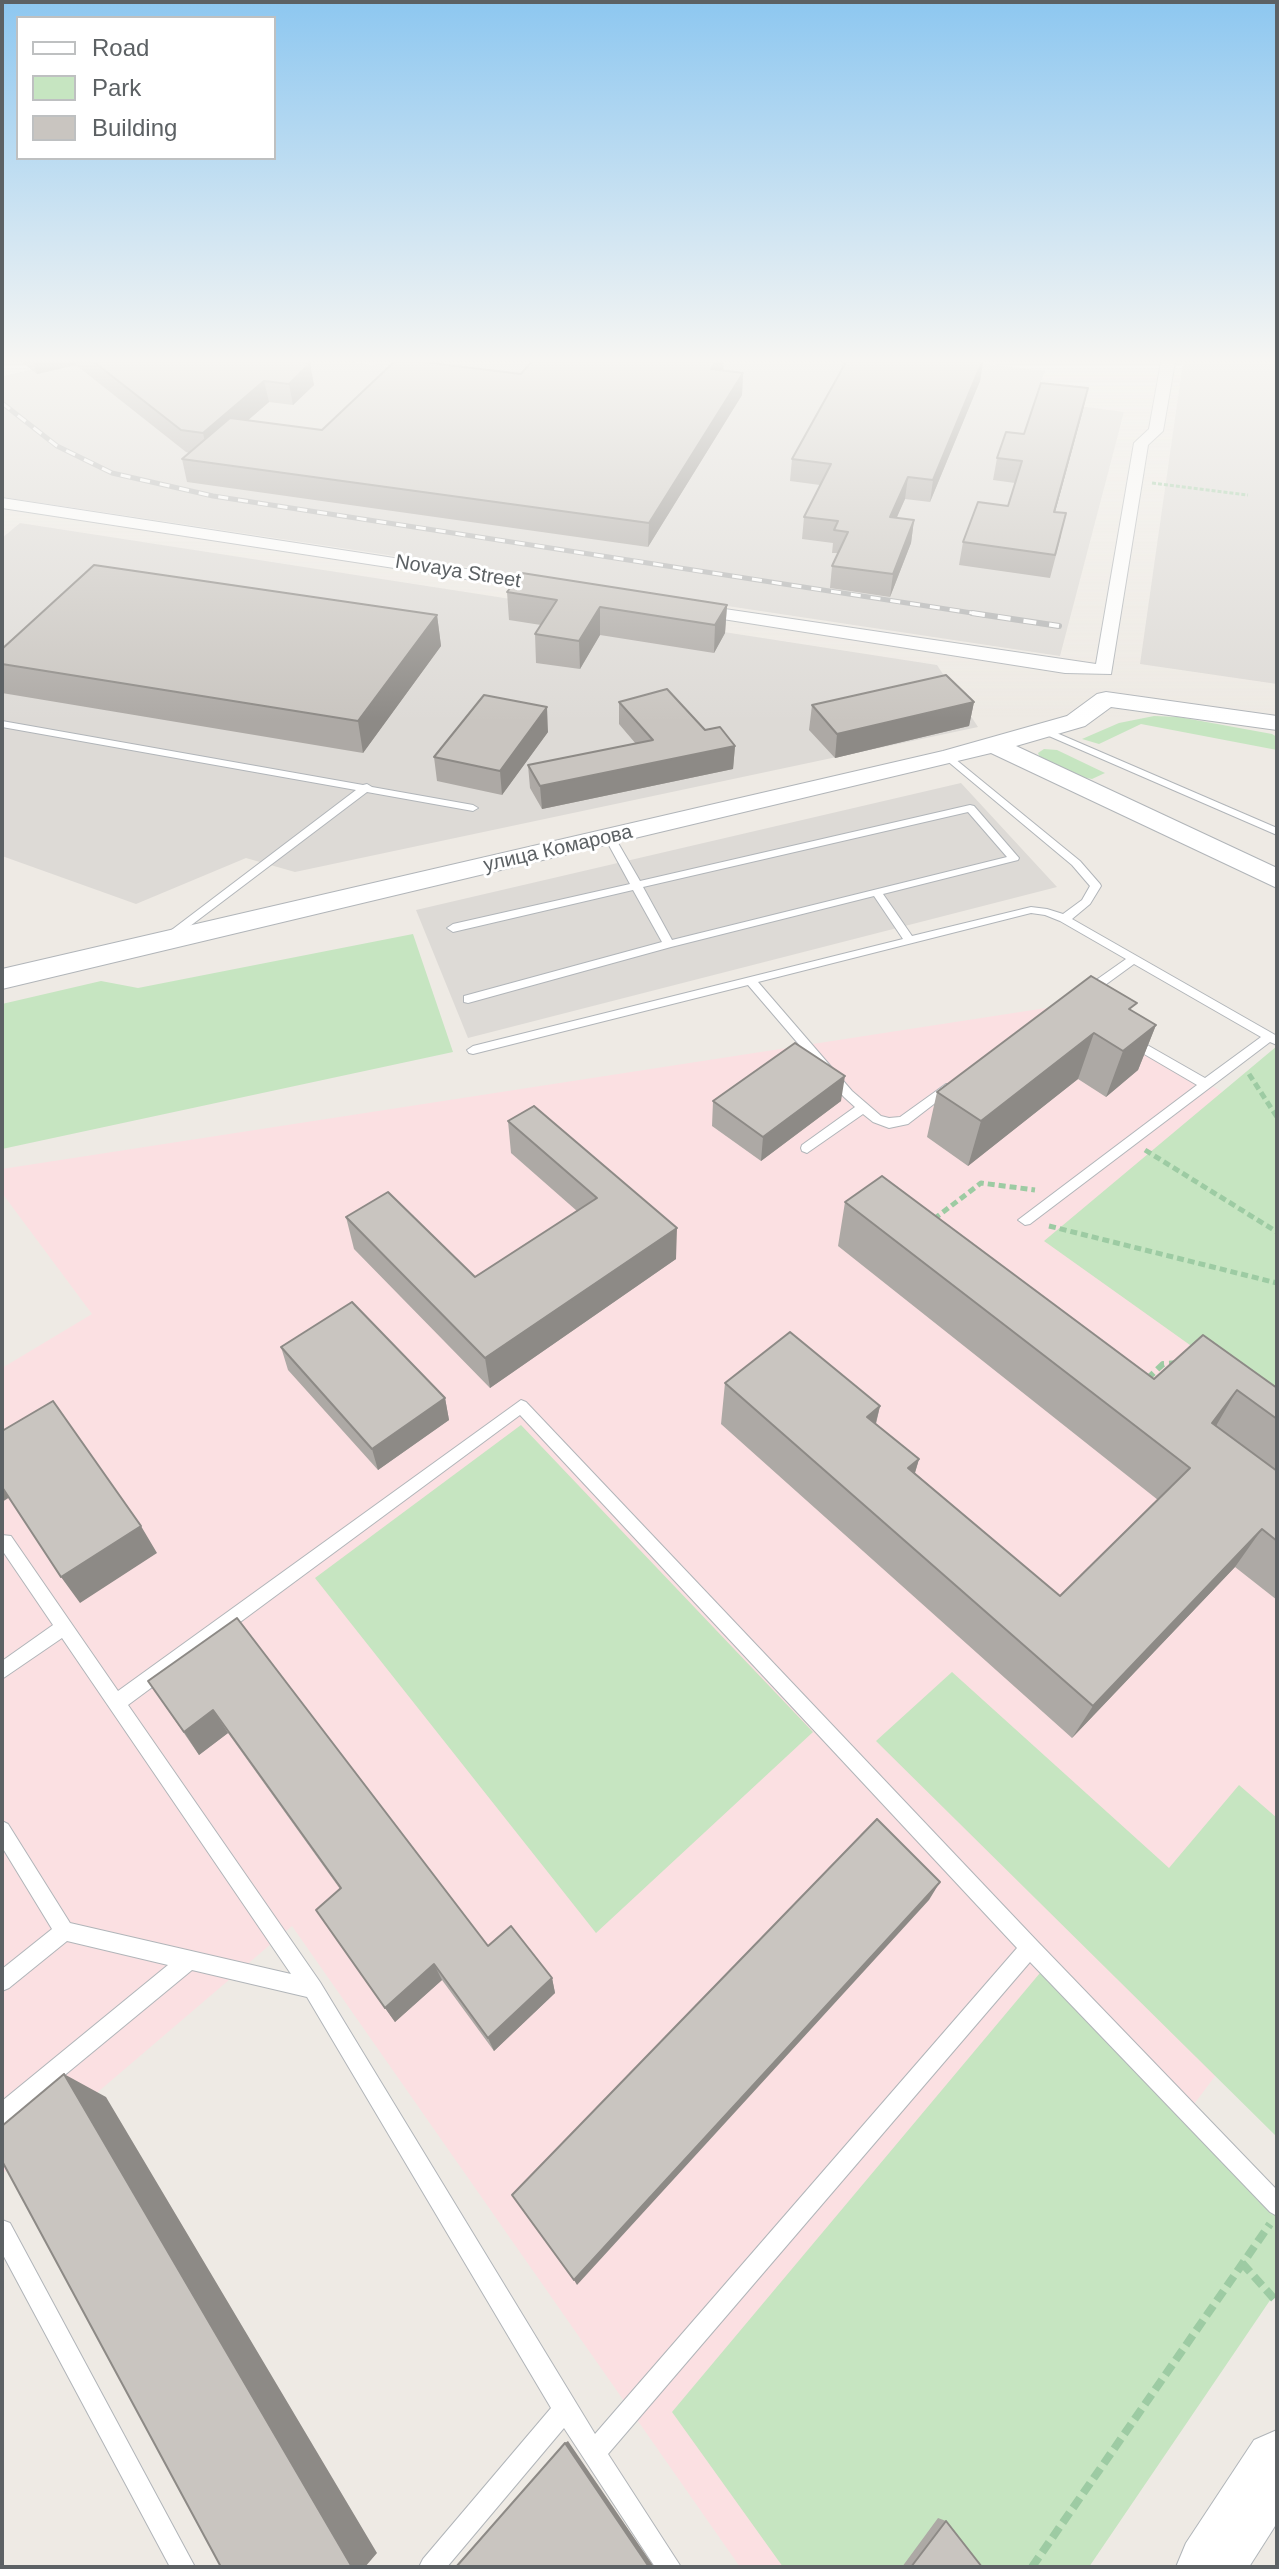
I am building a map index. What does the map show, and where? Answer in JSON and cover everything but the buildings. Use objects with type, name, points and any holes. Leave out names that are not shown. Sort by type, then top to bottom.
[{"type":"main road","points":[[1210,2567],[1277,2463]]},
{"type":"street","points":[[1135,482],[1104,670],[1106,699],[1277,723]]},
{"type":"street","name":"Novaya Street","points":[[2,503],[565,589]]},
{"type":"street","points":[[674,606],[1065,667],[1104,670]]},
{"type":"street","name":"улица Комарова","points":[[2,979],[949,757],[1076,721],[1106,699]]},
{"type":"street","points":[[994,745],[1277,879]]},
{"type":"lane","points":[[2,724],[473,808]]},
{"type":"lane","points":[[1045,731],[1277,832]]},
{"type":"lane","points":[[949,757],[1076,863],[1096,886],[1086,902],[1064,919]]},
{"type":"lane","points":[[169,938],[367,787]]},
{"type":"lane","points":[[453,928],[970,808],[1014,858],[669,944],[468,999]]},
{"type":"lane","points":[[610,838],[669,944]]},
{"type":"lane","points":[[876,892],[910,941]]},
{"type":"lane","points":[[473,1050],[1031,910],[1064,919],[1273,1039],[1239,1059],[1025,1220]]},
{"type":"lane","points":[[1069,1005],[1134,959]]},
{"type":"lane","points":[[751,981],[862,1109],[877,1119],[889,1123],[903,1121],[967,1076]]},
{"type":"lane","points":[[1123,1037],[1205,1084]]},
{"type":"lane","points":[[807,1148],[862,1109]]},
{"type":"lane","points":[[116,1703],[521,1406],[1030,1948],[1277,2205]]},
{"type":"lane","points":[[2,1543],[5,1541],[313,1989],[565,2409],[669,2567]]},
{"type":"lane","points":[[2,1671],[64,1627]]},
{"type":"lane","points":[[2,1830],[64,1931],[313,1989]]},
{"type":"lane","points":[[2,1981],[64,1931]]},
{"type":"lane","points":[[595,2452],[1030,1948]]},
{"type":"lane","points":[[2,2114],[189,1960]]},
{"type":"lane","points":[[2,2231],[183,2567]]},
{"type":"lane","points":[[431,2567],[565,2409]]},
{"type":"path","points":[[1151,483],[1248,495]]},
{"type":"path","points":[[1239,1059],[1277,1117]]},
{"type":"path","points":[[1130,1141],[1277,1232]]},
{"type":"path","points":[[928,1226],[972,1187],[981,1183],[1033,1190],[1073,1183]]},
{"type":"path","points":[[1025,1220],[1277,1283]]},
{"type":"path","points":[[1138,1382],[1163,1364],[1171,1362],[1190,1369]]},
{"type":"path","points":[[1032,2567],[1277,2214]]},
{"type":"path","points":[[1242,2263],[1277,2302]]},
{"type":"shaded area","points":[[2,482],[1106,482],[1060,656],[2,497]]},
{"type":"shaded area","points":[[1166,482],[1277,482],[1277,684],[1140,664]]},
{"type":"shaded area","points":[[20,523],[937,665],[978,727],[295,872],[246,858],[136,904],[2,856],[2,538]]},
{"type":"shaded area","points":[[961,783],[1057,887],[468,1038],[416,910]]},
{"type":"shaded area","points":[[1072,1004],[1277,1124],[1277,1994],[845,2567],[740,2567],[292,1926],[2,2174],[2,1368],[92,1314],[2,1193],[2,1169]]},
{"type":"green space","points":[[1154,716],[1179,717],[1272,734],[1277,737],[1277,750],[1141,724],[1099,744],[1082,739],[1119,723]]},
{"type":"green space","points":[[1044,749],[1057,750],[1105,773],[1092,779],[1080,777],[1040,758],[1038,753]]},
{"type":"green space","points":[[413,934],[453,1052],[2,1149],[2,1004],[101,981],[138,988]]},
{"type":"green space","points":[[1277,1046],[1277,1407],[1044,1241]]},
{"type":"green space","points":[[521,1425],[813,1732],[596,1933],[315,1578]]},
{"type":"green space","points":[[952,1672],[1169,1868],[1239,1785],[1277,1818],[1277,2137],[876,1741]]},
{"type":"green space","points":[[1045,1967],[1277,2200],[1277,2290],[1089,2567],[783,2567],[672,2412]]},
{"type":"railway","points":[[151,482],[213,496],[973,613]]},
{"type":"railway","points":[[973,613],[1059,626]]},
{"type":"railway","points":[[973,613],[985,615]]}]
